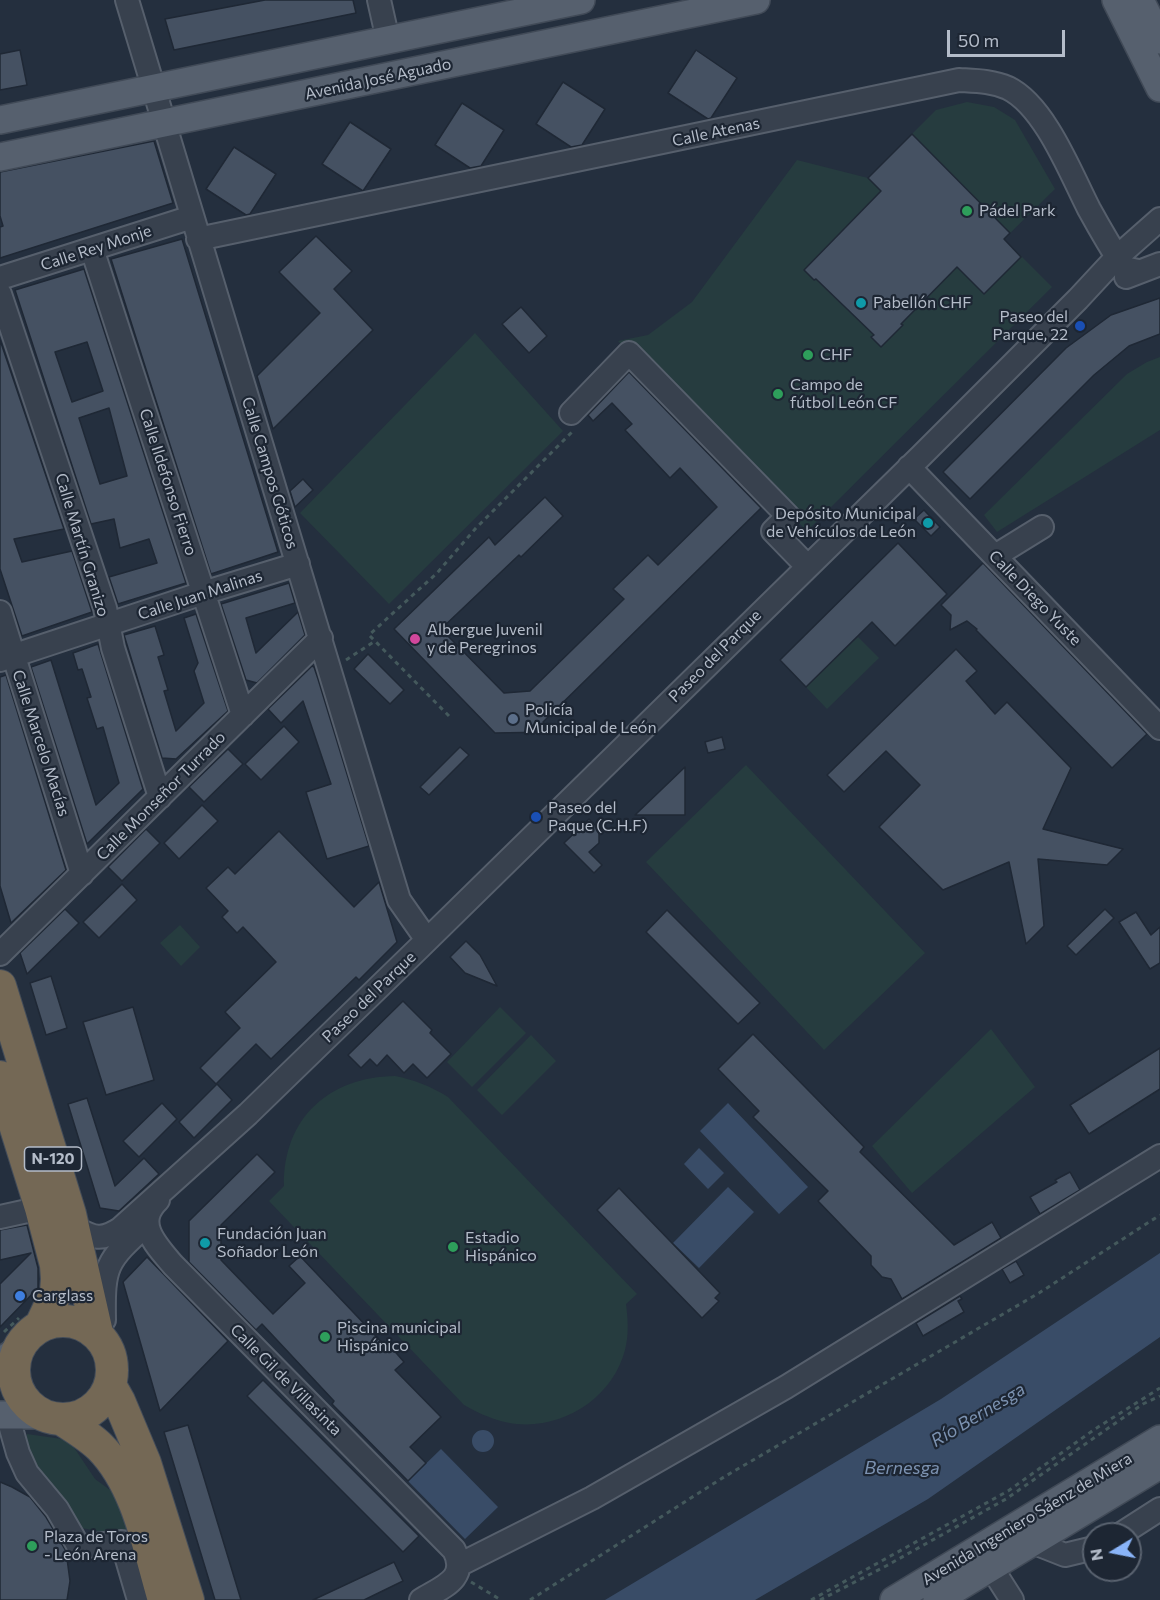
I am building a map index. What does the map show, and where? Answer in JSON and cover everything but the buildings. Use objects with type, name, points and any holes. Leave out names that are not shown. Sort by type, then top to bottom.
[{"type":"highway","name":"N-120","points":[[0,986],[73,1227],[100,1338],[110,1355],[113,1370],[110,1385],[145,1463],[188,1600]]},
{"type":"highway","name":"N-120","points":[[0,1077],[41,1208],[57,1279],[56,1293],[41,1325],[28,1334],[10,1356],[14,1365],[17,1387],[25,1402],[99,1446],[121,1473],[130,1492],[164,1600]]},
{"type":"highway","points":[[41,1325],[71,1321],[84,1325],[100,1338]]},
{"type":"highway","points":[[54,1418],[79,1416],[93,1408],[103,1398],[110,1385]]},
{"type":"main road","points":[[0,120],[581,0]]},
{"type":"main road","name":"Avenida José Aguado","points":[[0,157],[756,0]]},
{"type":"main road","points":[[1116,0],[1160,88]]},
{"type":"main road","points":[[1140,0],[1160,40]]},
{"type":"main road","points":[[3,1415],[54,1418]]},
{"type":"main road","name":"Avenida Ingeniero Sáenz de Miera","points":[[894,1600],[1160,1438]]},
{"type":"main road","name":"Avenida Ingeniero Sáenz de Miera","points":[[937,1600],[1160,1465]]},
{"type":"street","name":"Calle Campos Góticos","points":[[127,0],[399,900],[427,940]]},
{"type":"street","points":[[379,0],[388,40]]},
{"type":"street","name":"Calle Atenas","points":[[195,228],[958,80],[986,81],[1010,89],[1029,105],[1047,128],[1107,244],[1124,268],[1152,267]]},
{"type":"street","points":[[1152,267],[1145,248],[1146,237],[1156,222]]},
{"type":"street","name":"Paseo del Parque","points":[[73,1227],[90,1236],[101,1238],[111,1235],[248,1114],[909,467],[1078,299],[1117,257],[1156,222]]},
{"type":"street","name":"Calle Rey Monje","points":[[0,278],[92,249],[195,228]]},
{"type":"street","name":"Calle Ildefonso Fierro","points":[[92,249],[243,715]]},
{"type":"street","name":"Paseo del Parque","points":[[1078,299],[1152,267]]},
{"type":"street","name":"Calle Martín Granizo","points":[[0,294],[105,608],[107,626],[160,796]]},
{"type":"street","points":[[571,413],[629,353],[788,516],[773,531],[807,566]]},
{"type":"street","name":"Calle Diego Yuste","points":[[909,467],[1160,728]]},
{"type":"street","points":[[995,556],[1042,527]]},
{"type":"street","name":"Calle Juan Malinas","points":[[7,658],[298,564]]},
{"type":"street","name":"Calle Marcelo Macías","points":[[0,612],[7,658],[82,874]]},
{"type":"street","name":"Calle Monseñor Turrado","points":[[0,954],[321,638]]},
{"type":"street","name":"Paseo del Parque","points":[[100,1338],[105,1273],[112,1260],[178,1192],[248,1114]]},
{"type":"street","points":[[147,1224],[147,1215],[153,1205],[200,1160],[207,1150]]},
{"type":"street","points":[[421,1600],[457,1575],[786,1388],[1160,1155]]},
{"type":"street","points":[[0,1216],[41,1208]]},
{"type":"street","name":"Calle Gil de Villasinta","points":[[147,1224],[151,1236],[172,1265],[454,1550],[463,1572]]},
{"type":"street","points":[[3,1415],[27,1473],[57,1509],[79,1547],[122,1542],[139,1600]]},
{"type":"street","points":[[1140,1522],[1160,1509]]},
{"type":"street","points":[[1032,1542],[1065,1556],[1082,1551]]},
{"type":"street","points":[[991,1567],[1012,1600]]},
{"type":"street","points":[[954,1600],[962,1600]]},
{"type":"path","points":[[449,716],[369,635],[437,573],[476,528],[575,429],[571,413]]},
{"type":"path","points":[[340,664],[375,641]]},
{"type":"path","points":[[530,1600],[724,1477],[1039,1293],[1160,1215]]},
{"type":"path","points":[[811,1600],[1008,1491],[1095,1429],[1160,1388]]},
{"type":"path","points":[[820,1600],[886,1566],[1006,1498],[1143,1404],[1160,1396]]},
{"type":"path","points":[[463,1572],[501,1600]]},
{"type":"green space","name":"CHF","points":[[967,102],[994,107],[1015,120],[1055,189],[1004,239],[1052,287],[807,531],[618,341],[648,335],[692,302],[797,160],[868,178],[936,110]]},
{"type":"green space","points":[[475,333],[563,431],[389,604],[300,513]]},
{"type":"green space","points":[[1160,357],[1160,430],[997,532],[984,515],[1127,374]]},
{"type":"green space","points":[[858,637],[879,658],[827,709],[806,687]]},
{"type":"green space","points":[[746,765],[925,953],[824,1050],[646,862]]},
{"type":"green space","points":[[180,925],[200,947],[181,966],[160,943]]},
{"type":"green space","points":[[500,1007],[526,1033],[472,1087],[447,1062]]},
{"type":"green space","points":[[991,1029],[1035,1087],[912,1193],[872,1146]]},
{"type":"green space","points":[[531,1035],[556,1061],[502,1115],[477,1090]]},
{"type":"green space","name":"Estadio Hispánico","points":[[395,1076],[422,1084],[448,1097],[637,1294],[626,1304],[627,1339],[617,1370],[605,1388],[572,1414],[552,1421],[531,1424],[510,1423],[486,1416],[464,1405],[269,1201],[284,1186],[286,1162],[292,1140],[301,1122],[314,1106],[331,1093],[350,1084],[371,1078]]},
{"type":"green space","points":[[27,1434],[69,1440],[95,1479],[117,1495],[149,1600],[123,1536],[82,1528],[55,1496],[38,1471],[27,1446]]},
{"type":"water","points":[[728,1103],[808,1187],[779,1214],[700,1131]]},
{"type":"water","points":[[699,1148],[724,1173],[708,1189],[684,1164]]},
{"type":"water","points":[[728,1187],[754,1212],[699,1268],[673,1243]]},
{"type":"water","name":"Bernesga","points":[[1160,1253],[1160,1337],[928,1499],[755,1600],[605,1600],[941,1399]]},
{"type":"water","points":[[483,1430],[491,1433],[494,1441],[491,1449],[483,1452],[475,1449],[472,1441],[475,1433]]},
{"type":"water","points":[[441,1449],[498,1507],[465,1539],[408,1481]]},
{"type":"place","name":"Pádel Park","points":[[967,211]]},
{"type":"place","name":"Pabellón CHF","points":[[861,303]]},
{"type":"place","name":"Paseo del Parque, 22","points":[[1080,326]]},
{"type":"place","name":"CHF","points":[[808,355]]},
{"type":"place","name":"Campo de fútbol León CF","points":[[778,394]]},
{"type":"place","name":"Depósito Municipal de Vehículos de León","points":[[928,523]]},
{"type":"place","name":"Albergue Juvenil y de Peregrinos","points":[[415,639]]},
{"type":"place","name":"Policía Municipal de León","points":[[513,719]]},
{"type":"place","name":"Paseo del Paque (C.H.F)","points":[[536,817]]},
{"type":"place","name":"Fundación Juan Soñador León","points":[[205,1243]]},
{"type":"place","name":"Estadio Hispánico","points":[[453,1247]]},
{"type":"place","name":"Carglass","points":[[20,1296]]},
{"type":"place","name":"Piscina municipal Hispánico","points":[[325,1337]]},
{"type":"place","name":"Plaza de Toros - León Arena","points":[[32,1546]]},
{"type":"water label","name":"Río Bernesga","points":[[978,1415]]}]
